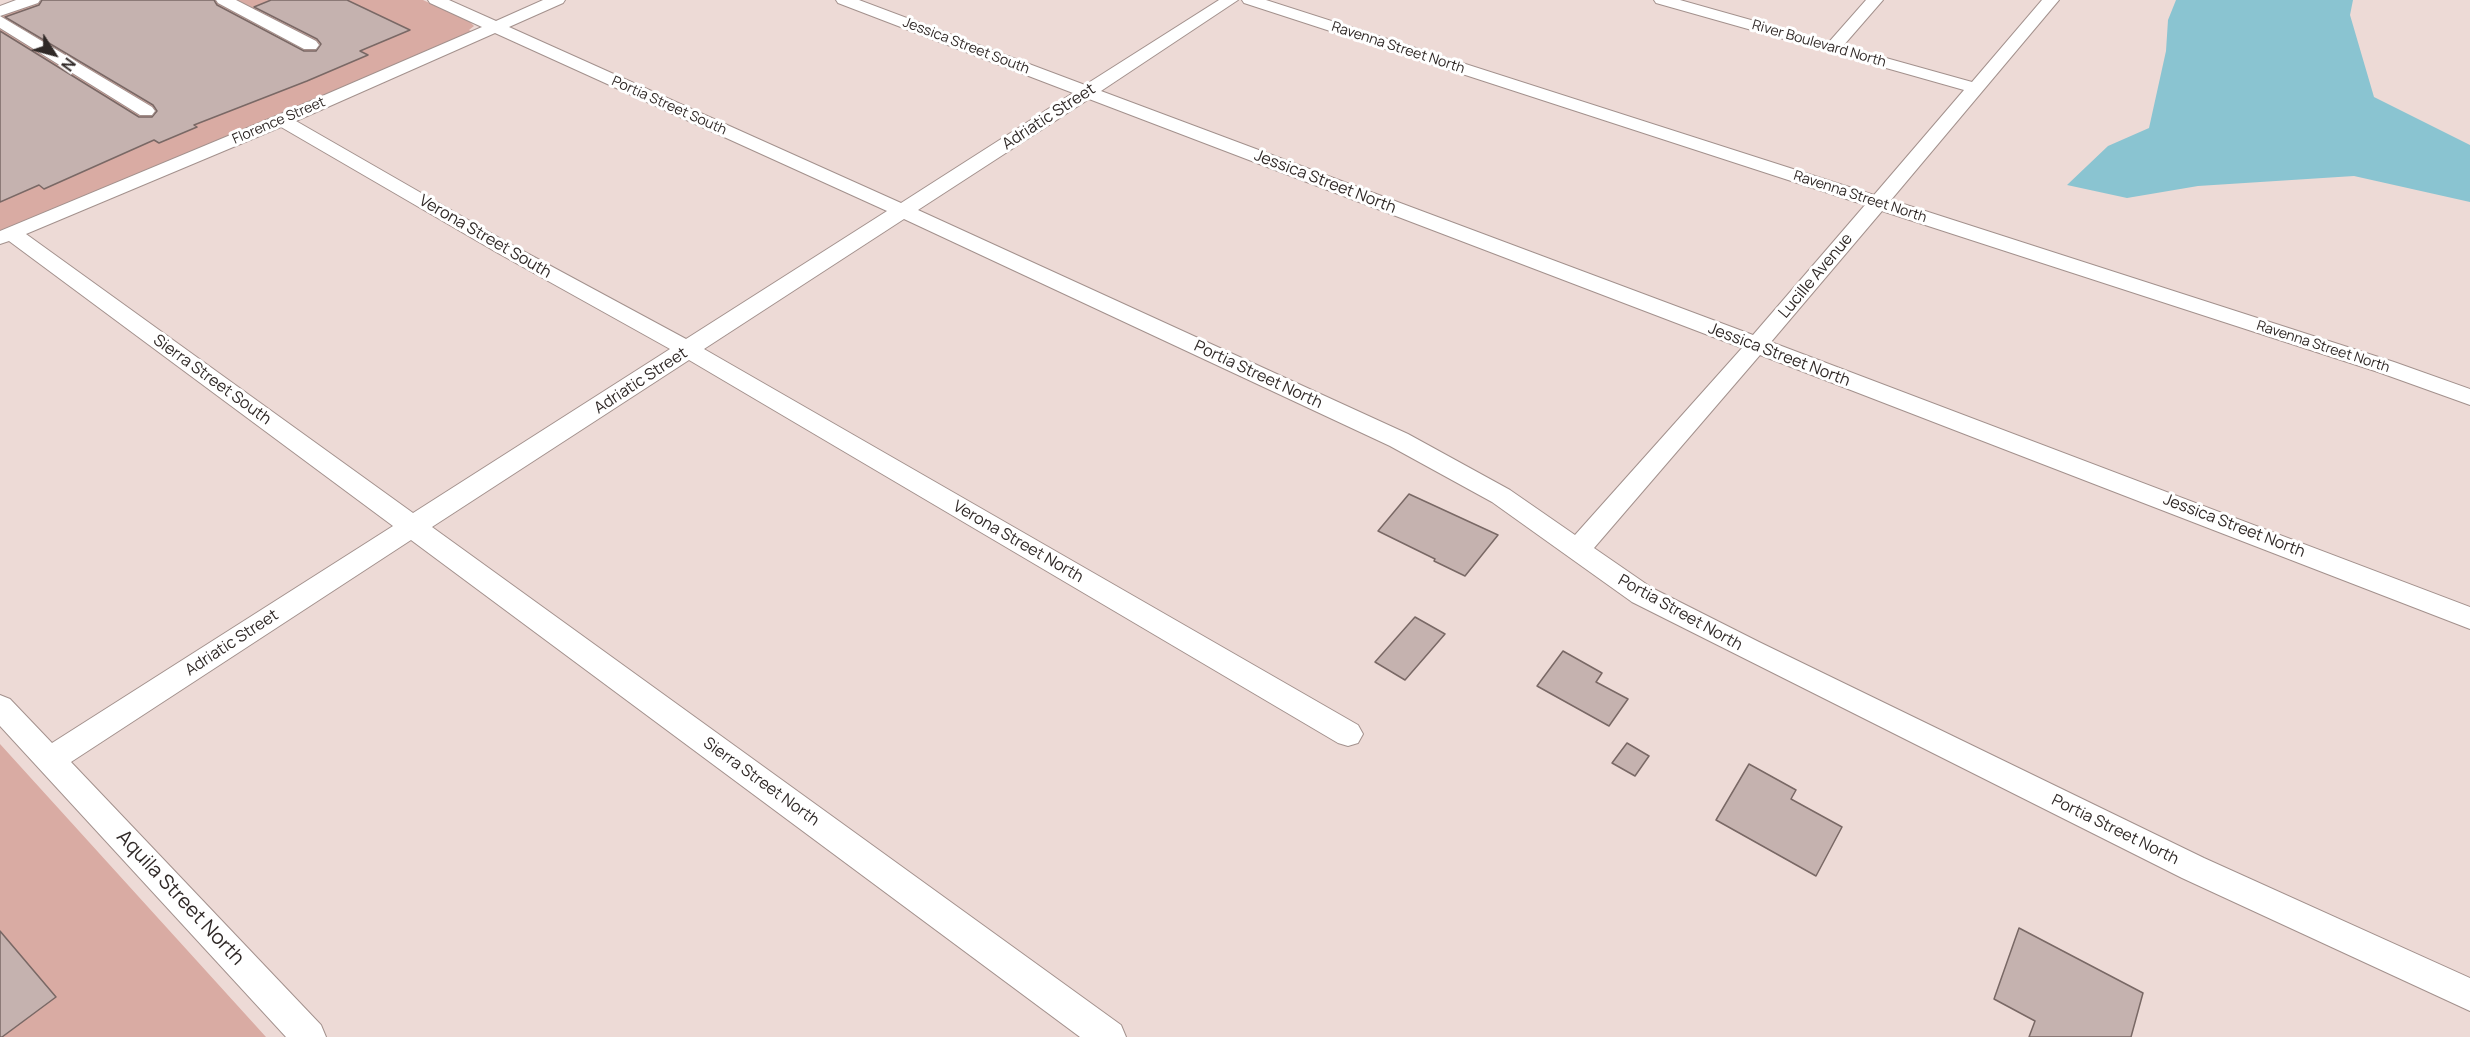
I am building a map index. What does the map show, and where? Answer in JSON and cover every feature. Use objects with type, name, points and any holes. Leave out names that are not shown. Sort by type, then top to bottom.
[{"type":"street","points":[[0,11],[32,0]]},
{"type":"street","points":[[224,0],[310,45]]},
{"type":"street","name":"Portia Street South","points":[[436,0],[903,211]]},
{"type":"street","name":"Florence Street","points":[[6,235],[282,120],[557,0]]},
{"type":"street","name":"Jessica Street South","points":[[844,0],[1088,92]]},
{"type":"street","name":"Adriatic Street","points":[[51,759],[1230,0]]},
{"type":"street","name":"Ravenna Street North","points":[[1250,0],[2386,367],[2470,398]]},
{"type":"street","name":"River Boulevard North","points":[[1662,0],[1975,88]]},
{"type":"street","points":[[1833,48],[1875,0]]},
{"type":"street","name":"Lucille Avenue","points":[[1578,549],[1756,346],[2051,0]]},
{"type":"street","points":[[0,21],[146,111]]},
{"type":"street","name":"Jessica Street North","points":[[1088,92],[2242,529],[2470,618]]},
{"type":"street","name":"Verona Street South","points":[[282,120],[503,248],[689,350]]},
{"type":"street","name":"Portia Street North","points":[[903,211],[1399,440],[1501,496],[1642,595],[2193,868],[2470,995]]},
{"type":"street","name":"Sierra Street South","points":[[6,235],[412,526]]},
{"type":"street","name":"Verona Street North","points":[[689,350],[1348,734]]},
{"type":"street","name":"Sierra Street North","points":[[412,526],[1109,1037]]},
{"type":"street","name":"Aquila Street North","points":[[0,708],[51,759],[309,1037]]},
{"type":"shaded area","points":[[45,0],[423,0],[474,26],[469,30],[471,31],[460,38],[0,233],[0,15]]},
{"type":"shaded area","points":[[0,744],[266,1037],[0,1037]]},
{"type":"water","points":[[2176,0],[2353,0],[2350,15],[2374,97],[2470,145],[2470,202],[2354,176],[2198,186],[2127,198],[2067,185],[2108,146],[2149,128],[2166,51],[2168,20]]},
{"type":"building","points":[[42,0],[214,0],[217,5],[304,51],[316,51],[321,44],[317,39],[254,7],[271,0],[347,0],[410,30],[360,51],[368,55],[307,81],[194,125],[197,127],[159,143],[154,140],[44,189],[39,185],[0,202],[0,31],[139,117],[152,117],[157,111],[153,105],[5,17],[39,5]]},
{"type":"building","points":[[1409,494],[1498,535],[1465,576],[1378,531]]},
{"type":"building","points":[[1415,617],[1445,634],[1405,680],[1375,662]]},
{"type":"building","points":[[1563,651],[1602,673],[1596,682],[1628,699],[1609,726],[1537,686]]},
{"type":"building","points":[[1627,743],[1649,756],[1635,776],[1612,763]]},
{"type":"building","points":[[1749,764],[1796,790],[1791,799],[1842,827],[1816,876],[1716,820]]},
{"type":"building","points":[[2019,928],[2143,993],[2131,1037],[2029,1037],[2035,1021],[1994,999]]},
{"type":"building","points":[[0,931],[56,997],[2,1037],[0,1037]]}]
